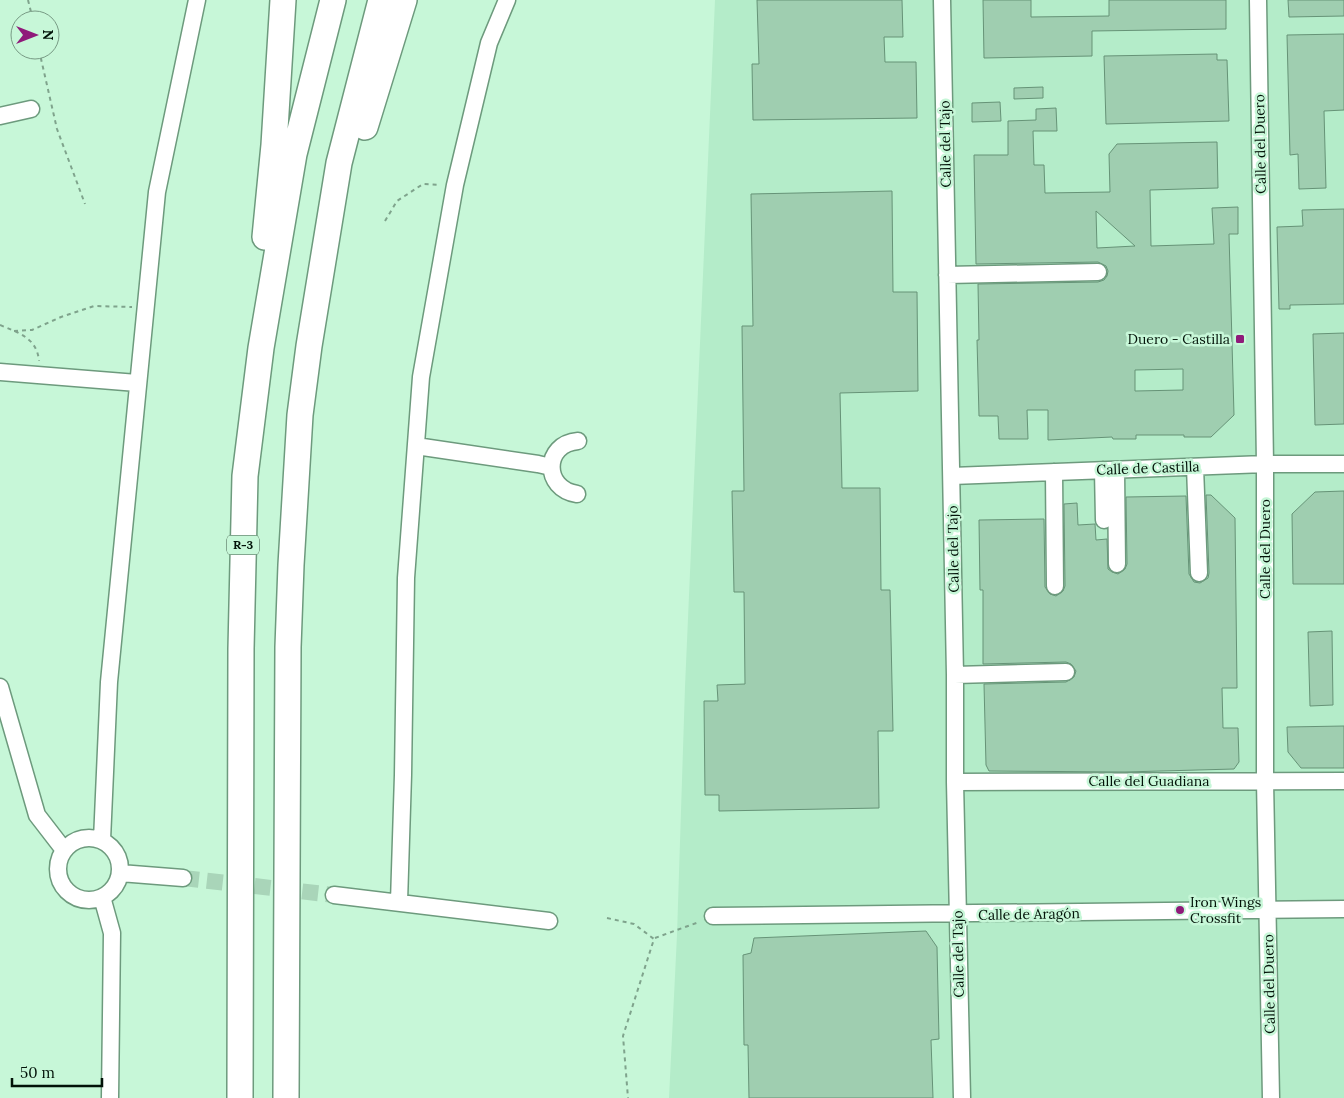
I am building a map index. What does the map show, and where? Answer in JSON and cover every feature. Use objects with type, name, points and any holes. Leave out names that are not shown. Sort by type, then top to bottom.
[{"type":"highway","points":[[245,476],[257,312],[274,145],[283,0]]},
{"type":"highway","name":"R-3","points":[[240,1098],[241,649],[245,476],[262,348],[294,154],[333,0]]},
{"type":"highway","points":[[286,1098],[288,647],[300,415],[309,346],[339,163],[381,0]]},
{"type":"highway","points":[[291,565],[332,260],[353,165],[404,0]]},
{"type":"street","points":[[102,840],[109,682],[157,192],[196,0]]},
{"type":"street","points":[[399,902],[404,775],[406,578],[421,377],[455,185],[489,43],[507,0]]},
{"type":"street","name":"Calle del Tajo","points":[[942,0],[952,476],[955,675],[954,782],[962,1098]]},
{"type":"street","name":"Calle del Duero","points":[[1258,0],[1264,464],[1265,781],[1271,1098]]},
{"type":"street","points":[[0,116],[31,109]]},
{"type":"street","points":[[947,274],[1098,272]]},
{"type":"street","points":[[0,372],[137,383]]},
{"type":"street","points":[[578,441],[561,447],[554,457],[551,467],[552,475],[559,486],[565,491],[578,494]]},
{"type":"street","points":[[416,446],[551,467]]},
{"type":"street","name":"Calle de Castilla","points":[[952,476],[1195,466],[1344,464]]},
{"type":"street","points":[[1195,466],[1199,573]]},
{"type":"street","points":[[1104,520],[1110,470]]},
{"type":"street","points":[[1110,470],[1116,564]]},
{"type":"street","points":[[1054,472],[1056,586]]},
{"type":"street","points":[[955,675],[1066,672]]},
{"type":"street","points":[[0,687],[37,815],[64,850]]},
{"type":"street","name":"Calle del Guadiana","points":[[954,782],[1344,781]]},
{"type":"street","points":[[81,838],[102,840],[116,854],[120,866],[120,873],[115,886],[102,897],[90,900],[79,898],[69,893],[60,882],[57,871],[59,860],[64,850],[72,842],[81,838]]},
{"type":"street","points":[[120,873],[183,878]]},
{"type":"street","points":[[334,894],[549,922]]},
{"type":"street","points":[[102,897],[112,933],[110,1098]]},
{"type":"street","name":"Calle de Aragón","points":[[713,916],[1344,909]]},
{"type":"path","points":[[42,60],[57,129],[85,204]]},
{"type":"path","points":[[385,221],[397,200],[423,184],[455,185]]},
{"type":"path","points":[[14,331],[32,330],[61,317],[94,306],[145,308]]},
{"type":"path","points":[[0,325],[29,339],[39,358],[41,375]]},
{"type":"path","points":[[654,939],[713,916]]},
{"type":"path","points":[[607,918],[634,924],[654,939]]},
{"type":"path","points":[[628,1098],[623,1036],[654,939]]},
{"type":"shaded area","points":[[715,0],[1344,0],[1344,1098],[669,1098]]},
{"type":"building","points":[[757,0],[902,0],[903,37],[884,37],[885,62],[916,62],[917,118],[753,120],[752,64],[759,64]]},
{"type":"building","points":[[983,0],[1031,0],[1031,17],[1109,16],[1109,0],[1226,0],[1226,29],[1092,31],[1092,56],[984,58]]},
{"type":"building","points":[[1288,0],[1344,0],[1344,16],[1289,17]]},
{"type":"building","points":[[1344,34],[1344,110],[1324,111],[1326,188],[1299,189],[1298,154],[1290,155],[1287,35]]},
{"type":"building","points":[[1217,54],[1217,60],[1227,60],[1229,121],[1106,124],[1104,56]]},
{"type":"building","points":[[1043,87],[1043,98],[1014,99],[1014,88]]},
{"type":"building","points":[[1000,102],[1001,121],[972,122],[972,103]]},
{"type":"building","points":[[1056,108],[1057,131],[1033,131],[1034,165],[1044,165],[1045,193],[1110,192],[1109,154],[1117,144],[1217,142],[1218,188],[1150,190],[1151,246],[1214,244],[1212,208],[1238,207],[1238,234],[1229,234],[1234,415],[1211,437],[1136,435],[1136,439],[1113,439],[1112,437],[1048,440],[1048,410],[1027,410],[1028,439],[999,439],[998,416],[979,416],[978,284],[1098,282],[1104,280],[1108,271],[1106,266],[1098,262],[976,264],[974,155],[1008,155],[1008,121],[1036,120],[1036,109]],"holes":[[[1096,211],[1135,246],[1097,248]],[[1183,369],[1183,390],[1135,391],[1135,370]]]},
{"type":"building","points":[[892,191],[893,292],[917,292],[918,391],[840,393],[842,488],[880,488],[881,590],[890,590],[893,731],[878,731],[879,808],[719,811],[719,795],[705,795],[704,701],[718,701],[717,685],[745,684],[744,592],[734,592],[732,491],[744,491],[742,326],[753,326],[751,194]]},
{"type":"building","points":[[1344,209],[1344,304],[1290,305],[1290,309],[1279,309],[1277,227],[1303,226],[1302,210]]},
{"type":"building","points":[[1344,333],[1344,424],[1315,425],[1313,334]]},
{"type":"building","points":[[1344,491],[1344,584],[1293,584],[1292,514],[1315,492]]},
{"type":"building","points":[[1206,495],[1211,495],[1235,518],[1237,688],[1222,688],[1223,728],[1238,728],[1239,762],[1234,769],[1125,772],[989,771],[986,765],[984,684],[1066,682],[1074,677],[1076,671],[1071,664],[1066,662],[983,664],[983,590],[980,590],[979,520],[1044,519],[1045,587],[1050,594],[1056,596],[1063,591],[1065,586],[1064,504],[1077,503],[1078,525],[1095,524],[1096,540],[1107,539],[1108,569],[1118,574],[1125,569],[1127,564],[1126,497],[1186,496],[1189,574],[1194,582],[1200,583],[1208,578],[1209,573]]},
{"type":"building","points":[[1332,631],[1333,705],[1310,706],[1308,632]]},
{"type":"building","points":[[1344,726],[1344,768],[1301,768],[1288,752],[1287,727]]},
{"type":"building","points":[[926,931],[937,947],[939,1039],[931,1040],[933,1098],[749,1098],[748,1045],[744,1045],[743,955],[751,953],[754,938]]},
{"type":"tunnel","points":[[183,878],[334,895]]},
{"type":"place","name":"Duero - Castilla","points":[[1240,339]]},
{"type":"place","name":"Iron Wings Crossfit","points":[[1180,910]]}]
